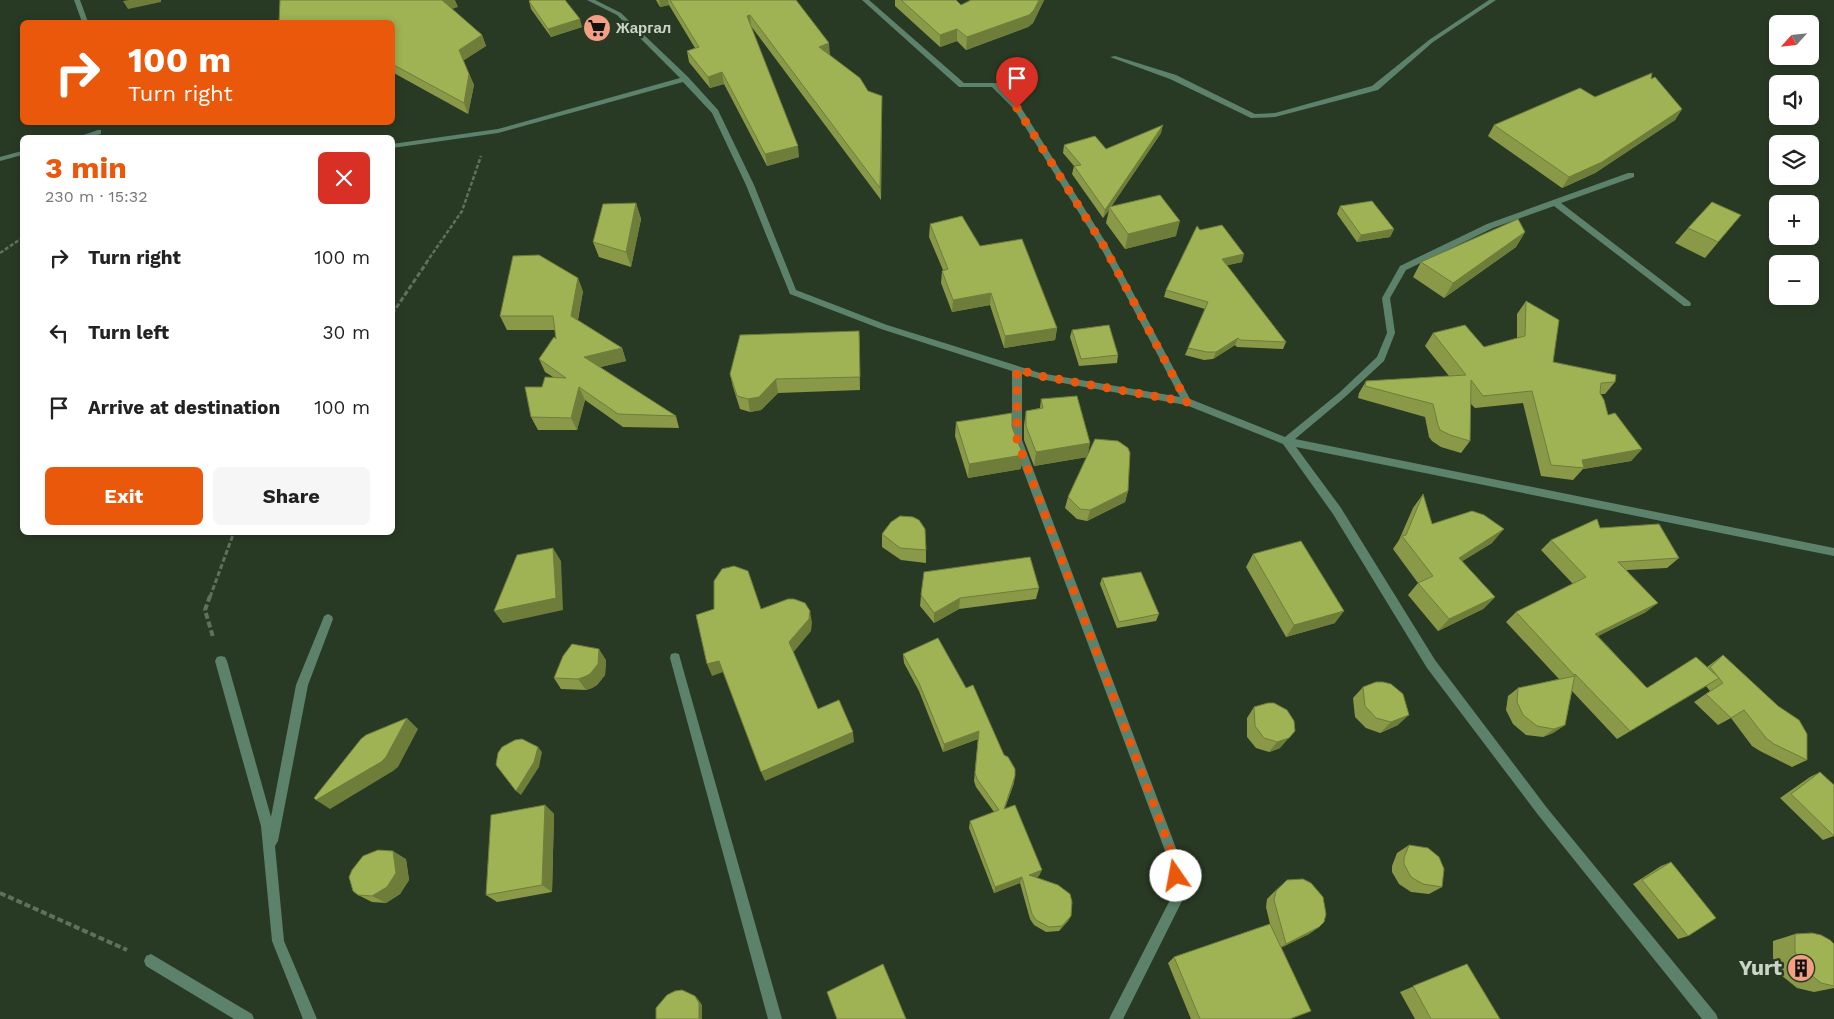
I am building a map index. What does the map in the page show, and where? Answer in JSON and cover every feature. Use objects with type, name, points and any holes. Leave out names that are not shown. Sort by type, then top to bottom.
[{"type":"street","points":[[77,0],[84,20]]},
{"type":"street","points":[[590,0],[619,14],[685,79],[715,112],[750,185],[793,292],[884,327],[1040,376],[1187,402],[1286,441],[1834,552]]},
{"type":"street","points":[[865,0],[962,85],[994,85],[1017,108],[1105,248],[1187,402]]},
{"type":"street","points":[[1113,57],[1173,77],[1254,116],[1276,115],[1375,88],[1431,42],[1494,0]]},
{"type":"street","points":[[395,146],[490,132],[685,79]]},
{"type":"street","points":[[0,159],[20,153]]},
{"type":"street","points":[[1286,441],[1342,396],[1381,359],[1391,333],[1386,298],[1403,268],[1490,226],[1631,175]]},
{"type":"street","points":[[1556,203],[1686,304]]},
{"type":"street","points":[[1017,369],[1017,440],[1173,856],[1179,895],[1116,1019]]},
{"type":"street","points":[[1286,441],[1336,511],[1431,664],[1542,812],[1711,1019]]},
{"type":"street","points":[[269,854],[302,685],[328,619]]},
{"type":"street","points":[[675,658],[775,1019]]},
{"type":"street","points":[[221,661],[267,826],[278,941],[310,1019]]},
{"type":"street","points":[[151,961],[247,1019]]},
{"type":"path","points":[[395,310],[462,211],[490,132]]},
{"type":"path","points":[[0,253],[20,239]]},
{"type":"path","points":[[221,661],[205,610],[233,535]]},
{"type":"path","points":[[0,893],[151,961]]},
{"type":"building","points":[[280,0],[442,0],[482,35],[459,50],[469,74],[464,103],[395,66],[395,20],[279,20]]},
{"type":"building","points":[[565,0],[580,19],[548,29],[529,1]]},
{"type":"building","points":[[670,0],[796,0],[829,43],[819,47],[860,78],[868,91],[882,96],[880,188],[750,15],[747,16],[798,146],[765,154],[722,72],[708,77],[687,51],[699,47]]},
{"type":"building","points":[[901,0],[956,0],[961,5],[971,0],[1039,0],[1029,15],[967,37],[957,29],[940,35]]},
{"type":"building","points":[[1652,73],[1651,79],[1655,77],[1682,109],[1602,162],[1569,177],[1494,125],[1580,88],[1595,97]]},
{"type":"building","points":[[1163,125],[1105,210],[1074,166],[1081,165],[1064,145],[1095,136],[1106,149]]},
{"type":"building","points":[[1160,195],[1180,221],[1128,234],[1109,207]]},
{"type":"building","points":[[1372,201],[1394,229],[1361,235],[1340,206]]},
{"type":"building","points":[[1712,202],[1741,215],[1718,242],[1688,228]]},
{"type":"building","points":[[636,203],[626,252],[593,242],[603,204]]},
{"type":"building","points":[[962,216],[980,246],[1022,239],[1057,328],[1005,336],[991,293],[953,300],[942,271],[948,269],[930,224]]},
{"type":"building","points":[[1518,219],[1525,232],[1453,283],[1421,262]]},
{"type":"building","points":[[1222,225],[1244,254],[1222,259],[1286,342],[1240,340],[1238,338],[1216,352],[1188,348],[1208,302],[1166,290],[1197,226],[1200,230]]},
{"type":"building","points":[[539,255],[578,278],[571,316],[622,348],[584,357],[676,416],[618,414],[579,387],[571,418],[531,417],[525,387],[542,387],[545,377],[566,378],[539,359],[554,337],[556,339],[553,316],[500,316],[513,256]]},
{"type":"building","points":[[1526,301],[1559,320],[1553,362],[1616,375],[1615,382],[1601,383],[1600,393],[1608,415],[1615,413],[1642,449],[1582,460],[1584,468],[1551,465],[1532,391],[1483,396],[1471,380],[1470,441],[1440,430],[1433,404],[1365,386],[1366,381],[1466,375],[1433,333],[1465,325],[1484,347],[1525,336]]},
{"type":"building","points":[[1109,325],[1118,355],[1081,359],[1072,330]]},
{"type":"building","points":[[859,331],[860,377],[776,379],[759,397],[748,399],[737,396],[730,374],[740,335]]},
{"type":"building","points":[[1077,396],[1090,443],[1036,452],[1026,426],[1026,411],[1043,408],[1041,399]]},
{"type":"building","points":[[1012,413],[1012,427],[1023,455],[969,464],[956,422]]},
{"type":"building","points":[[1095,439],[1118,441],[1128,448],[1130,453],[1128,491],[1090,510],[1080,509],[1068,497]]},
{"type":"building","points":[[1423,494],[1432,524],[1472,511],[1484,515],[1504,529],[1459,558],[1495,597],[1449,619],[1418,583],[1433,576],[1402,536],[1406,535]]},
{"type":"building","points":[[900,516],[913,517],[919,520],[925,529],[926,550],[900,548],[882,534],[891,522]]},
{"type":"building","points":[[1597,519],[1600,528],[1659,524],[1679,558],[1618,562],[1658,603],[1595,634],[1647,688],[1696,657],[1719,678],[1630,731],[1575,674],[1575,676],[1516,612],[1586,577],[1551,540]]},
{"type":"building","points":[[1301,541],[1344,611],[1294,625],[1253,554]]},
{"type":"building","points":[[553,548],[556,598],[494,611],[517,555]]},
{"type":"building","points":[[1030,557],[1039,588],[960,598],[934,613],[921,595],[924,572]]},
{"type":"building","points":[[734,566],[748,571],[761,609],[788,599],[805,603],[810,611],[809,619],[789,642],[818,709],[839,700],[853,732],[761,772],[719,661],[707,664],[696,615],[714,609],[714,581],[722,569]]},
{"type":"building","points":[[1141,572],[1159,614],[1119,622],[1102,578]]},
{"type":"building","points":[[938,638],[966,688],[973,685],[1004,755],[1008,757],[1015,769],[1015,776],[1004,809],[1015,805],[1042,870],[1029,875],[1058,885],[1070,894],[1072,902],[1071,916],[1062,926],[1049,927],[1036,920],[1032,914],[1022,877],[995,887],[970,821],[999,810],[977,779],[975,773],[979,731],[944,744],[919,683],[903,654]]},
{"type":"building","points":[[572,644],[599,649],[598,664],[590,674],[578,679],[554,678],[563,656]]},
{"type":"building","points":[[1723,655],[1778,706],[1799,720],[1807,734],[1807,760],[1774,744],[1766,738],[1744,710],[1731,718],[1706,694],[1723,683],[1710,667]]},
{"type":"building","points":[[1575,676],[1565,725],[1554,729],[1537,726],[1523,715],[1517,702],[1518,688]]},
{"type":"building","points":[[1376,682],[1391,684],[1403,694],[1409,715],[1391,722],[1376,718],[1365,706],[1363,687]]},
{"type":"building","points":[[1274,703],[1287,710],[1294,721],[1295,731],[1289,738],[1277,742],[1264,738],[1255,726],[1254,707]]},
{"type":"building","points":[[407,718],[386,757],[381,762],[316,800],[314,798],[361,739],[366,735]]},
{"type":"building","points":[[522,739],[538,747],[534,762],[516,791],[496,765],[498,753],[502,747],[515,740]]},
{"type":"building","points":[[1820,772],[1834,785],[1834,836],[1791,794]]},
{"type":"building","points":[[545,805],[542,885],[486,895],[491,815]]},
{"type":"building","points":[[1409,845],[1428,848],[1439,857],[1444,869],[1442,887],[1423,884],[1411,877],[1404,864],[1404,858]]},
{"type":"building","points":[[378,850],[393,851],[396,873],[387,887],[372,896],[358,895],[353,891],[349,877],[352,870],[363,856]]},
{"type":"building","points":[[1671,862],[1716,918],[1688,936],[1642,880]]},
{"type":"building","points":[[1303,879],[1311,883],[1323,897],[1326,914],[1324,922],[1319,927],[1286,944],[1274,900],[1276,891],[1287,880]]},
{"type":"building","points":[[1270,924],[1311,1011],[1289,1019],[1200,1019],[1174,957]]},
{"type":"building","points":[[1812,933],[1821,935],[1834,944],[1834,986],[1821,983],[1804,969],[1795,952],[1795,934]]},
{"type":"building","points":[[883,964],[906,1019],[837,1019],[827,992]]},
{"type":"building","points":[[1467,964],[1500,1019],[1431,1019],[1413,986]]},
{"type":"building","points":[[682,990],[695,996],[699,1003],[699,1019],[656,1019],[656,1008],[667,995]]},
{"type":"place","name":"Жаргал","points":[[597,28]]},
{"type":"place","name":"Yurt","points":[[1801,968]]},
{"type":"route","points":[[1017,108],[1105,248],[1187,402],[1040,376],[1017,369],[1017,440],[1173,856],[1176,876]]}]
